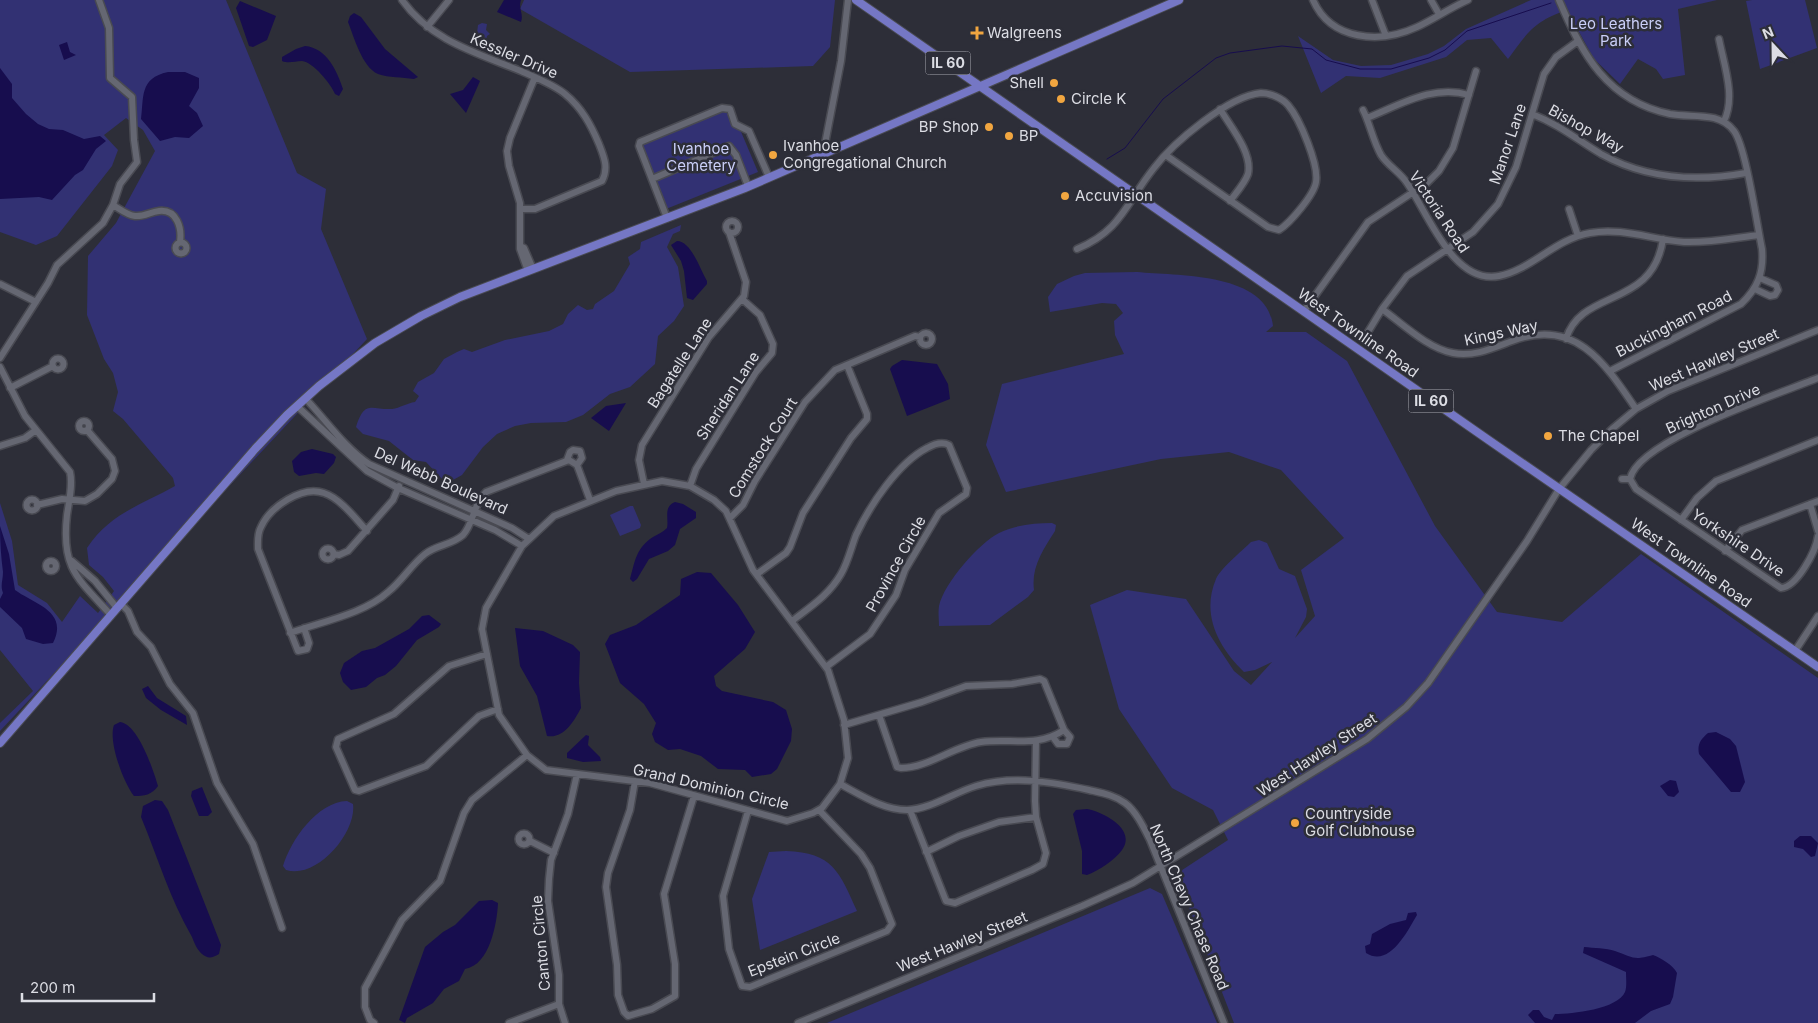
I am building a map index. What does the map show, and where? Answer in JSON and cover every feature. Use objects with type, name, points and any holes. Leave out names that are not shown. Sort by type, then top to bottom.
[{"type":"main road","name":"IL 60","points":[[856,0],[981,86]]},
{"type":"main road","points":[[0,743],[255,449],[305,398],[352,360],[393,332],[453,301],[748,186],[1179,0]]},
{"type":"main road","name":"West Townline Road","points":[[981,86],[1794,651]]},
{"type":"main road","name":"IL 60","points":[[1794,651],[1818,667]]},
{"type":"street","points":[[0,358],[48,283],[57,265],[91,236],[103,223],[113,205],[120,184],[138,160],[134,140],[134,102],[130,94],[110,78],[109,28],[99,0]]},
{"type":"street","name":"Kessler Drive","points":[[402,0],[427,27],[450,42],[535,77],[564,93],[581,111],[593,130],[606,169],[604,179],[598,184],[535,209],[521,209]]},
{"type":"street","points":[[427,27],[449,0]]},
{"type":"street","points":[[823,154],[841,61],[848,0]]},
{"type":"street","points":[[1313,0],[1322,17],[1341,31],[1356,35],[1386,36],[1416,28],[1468,0]]},
{"type":"street","points":[[1372,0],[1386,36]]},
{"type":"street","points":[[1431,0],[1439,14]]},
{"type":"street","points":[[1559,0],[1588,59],[1602,77],[1636,101],[1670,114],[1713,117],[1724,121],[1729,110],[1730,97],[1718,39]]},
{"type":"street","name":"Manor Lane","points":[[1368,332],[1382,309],[1407,276],[1448,250],[1483,223],[1505,193],[1516,167],[1544,74],[1551,62],[1578,41]]},
{"type":"street","points":[[1304,311],[1368,222],[1434,177],[1449,158],[1476,71]]},
{"type":"street","points":[[530,270],[520,249],[522,246],[519,235],[521,209],[508,163],[507,148],[535,77]]},
{"type":"street","points":[[1367,118],[1428,94],[1449,91],[1469,95]]},
{"type":"street","points":[[1077,249],[1093,243],[1110,231],[1155,167],[1167,156],[1220,109],[1250,95],[1262,93],[1275,95],[1288,104],[1315,163],[1316,185],[1288,224],[1280,230],[1268,227],[1167,156]]},
{"type":"street","points":[[667,218],[640,142],[724,107],[730,109],[735,124],[749,131],[769,177]]},
{"type":"street","points":[[1220,109],[1236,135],[1249,165],[1248,176],[1230,200]]},
{"type":"street","name":"Victoria Road","points":[[1363,110],[1382,156],[1404,179],[1448,250],[1465,269],[1480,276],[1494,277],[1510,272],[1561,242],[1578,236],[1613,231],[1663,240],[1711,242],[1759,234]]},
{"type":"street","name":"Bishop Way","points":[[1532,114],[1559,126],[1611,159],[1646,172],[1692,179],[1746,173]]},
{"type":"street","name":"Buckingham Road","points":[[1610,371],[1741,304],[1755,289],[1760,278],[1763,260],[1759,234],[1742,153],[1736,134],[1724,121]]},
{"type":"street","points":[[652,179],[728,146],[736,155],[748,186]]},
{"type":"street","points":[[113,205],[136,216],[158,211],[171,214],[178,221],[181,228],[180,242]]},
{"type":"street","points":[[1569,208],[1578,236]]},
{"type":"street","points":[[729,232],[746,282],[742,298]]},
{"type":"street","points":[[1566,338],[1570,326],[1581,315],[1636,286],[1648,277],[1658,262],[1663,240]]},
{"type":"street","points":[[1755,289],[1770,296],[1775,295],[1778,290],[1776,285],[1760,278]]},
{"type":"street","points":[[0,284],[36,302]]},
{"type":"street","name":"Bagatelle Lane","points":[[644,484],[639,460],[642,445],[709,337],[742,298]]},
{"type":"street","name":"Sheridan Lane","points":[[690,486],[696,469],[756,372],[772,353],[774,344],[760,315],[742,298]]},
{"type":"street","name":"Kings Way","points":[[1382,309],[1433,346],[1454,354],[1480,353],[1520,338],[1536,336],[1566,338],[1593,353],[1610,371],[1636,409]]},
{"type":"street","name":"West Hawley Street","points":[[798,1023],[1082,906],[1162,867],[1367,739],[1406,707],[1428,683],[1449,655],[1559,489],[1599,441],[1636,409],[1686,383],[1818,330]]},
{"type":"street","name":"Comstock Court","points":[[730,518],[743,505],[754,483],[805,402],[835,370],[916,336],[920,337]]},
{"type":"street","points":[[757,574],[790,547],[803,513],[851,438],[867,419],[867,414],[847,365]]},
{"type":"street","points":[[10,388],[53,366]]},
{"type":"street","points":[[0,367],[25,416],[70,472],[65,536],[69,559],[85,590],[111,615]]},
{"type":"street","name":"Brighton Drive","points":[[1630,479],[1633,469],[1675,437],[1818,378]]},
{"type":"street","name":"Del Webb Boulevard","points":[[305,398],[358,457],[402,480],[512,528],[529,539]]},
{"type":"street","name":"Del Webb Boulevard","points":[[297,406],[367,471],[398,488],[472,519],[522,546]]},
{"type":"street","points":[[0,446],[25,438],[36,430]]},
{"type":"street","points":[[37,505],[51,500],[80,501],[92,498],[113,477],[115,466],[112,459],[87,430]]},
{"type":"street","points":[[1681,520],[1697,498],[1716,481],[1818,440]]},
{"type":"street","name":"Province Circle","points":[[792,621],[824,596],[841,574],[857,534],[893,475],[917,453],[935,444],[945,443],[949,445],[967,488],[966,494],[940,513],[905,570],[896,595],[870,634],[826,667]]},
{"type":"street","points":[[567,460],[570,452],[573,450],[580,452],[582,458],[577,465]]},
{"type":"street","points":[[290,632],[335,618],[376,601],[388,593],[426,553],[450,544],[463,534],[472,519],[477,503],[486,492],[567,460],[573,461],[577,465],[590,500]]},
{"type":"street","points":[[1622,479],[1630,479]]},
{"type":"street","name":"Yorkshire Drive","points":[[1630,479],[1636,489],[1771,583],[1784,588],[1794,581],[1813,554],[1818,536]]},
{"type":"street","points":[[334,554],[339,555],[348,551],[367,531],[392,500],[402,480]]},
{"type":"street","name":"Grand Dominion Circle","points":[[662,481],[690,486],[714,500],[730,518],[757,574],[826,667],[844,725],[848,758],[840,784],[830,800],[819,810],[787,821],[635,781],[546,770],[527,755],[499,715],[482,629],[486,608],[522,546],[554,516],[590,500],[644,484],[662,481]]},
{"type":"street","points":[[304,628],[309,643],[307,649],[303,651],[297,649],[258,549],[258,538],[264,522],[278,506],[285,502],[308,492],[323,492],[331,496],[367,531]]},
{"type":"street","points":[[1725,551],[1742,530],[1818,501]]},
{"type":"street","points":[[1810,504],[1818,531]]},
{"type":"street","points":[[69,559],[95,581],[119,606],[128,611],[137,632],[151,647],[170,684],[194,713],[217,783],[253,844],[282,928]]},
{"type":"street","points":[[56,565],[69,559]]},
{"type":"street","points":[[1794,651],[1818,616]]},
{"type":"street","points":[[487,654],[449,666],[394,714],[338,739],[336,748],[355,790],[360,791],[426,766],[479,716],[498,709]]},
{"type":"street","points":[[844,725],[965,686],[1012,684],[1040,679],[1044,681],[1064,730],[1070,737],[1067,744],[1058,744],[1053,737]]},
{"type":"street","points":[[879,715],[897,767],[901,768],[982,742],[1036,742],[1053,737],[1064,730]]},
{"type":"street","points":[[910,810],[946,901],[955,903],[1043,864],[1046,854],[1036,816],[1036,742]]},
{"type":"street","points":[[374,1023],[370,1020],[365,1007],[364,988],[402,920],[440,881],[464,813],[472,800],[527,755]]},
{"type":"street","name":"Canton Circle","points":[[565,1023],[559,1004],[559,975],[548,901],[551,860],[568,814],[577,774]]},
{"type":"street","name":"North Chevy Chase Road","points":[[840,784],[886,807],[910,810],[922,808],[976,786],[999,781],[1036,780],[1114,796],[1126,804],[1144,827],[1162,867],[1224,1023]]},
{"type":"street","points":[[635,781],[629,812],[608,874],[606,887],[618,995],[624,1012],[628,1016],[652,1009],[675,996],[675,964],[664,894],[694,796]]},
{"type":"street","name":"Epstein Circle","points":[[748,812],[723,896],[729,948],[737,976],[742,986],[750,987],[886,932],[892,924],[871,869],[861,854],[819,810]]},
{"type":"street","points":[[926,852],[959,836],[998,822],[1036,816]]},
{"type":"street","points":[[530,841],[554,853]]},
{"type":"street","points":[[509,1023],[559,1004]]},
{"type":"green space","points":[[0,0],[226,0],[297,173],[326,189],[321,229],[367,339],[0,731],[0,723],[33,691],[0,650],[0,503],[12,541],[18,585],[47,603],[62,622],[80,596],[98,613],[114,591],[103,577],[89,565],[87,548],[96,536],[126,511],[175,486],[173,478],[123,419],[113,411],[118,392],[113,373],[104,359],[87,315],[88,256],[116,223],[155,151],[143,130],[126,118],[104,135],[118,150],[112,166],[57,236],[36,245],[0,232]]},
{"type":"green space","points":[[524,0],[835,0],[830,47],[813,66],[630,72],[520,9]]},
{"type":"green space","name":"Leo Leathers Park","points":[[1531,0],[1717,0],[1678,9],[1685,75],[1663,79],[1656,69],[1638,59],[1620,84],[1594,59],[1567,10],[1539,23],[1521,41],[1508,59],[1491,38],[1467,40],[1446,57],[1380,78],[1346,76],[1321,93],[1298,36],[1333,60],[1361,66],[1391,65],[1428,54],[1444,46],[1466,29]]},
{"type":"green space","points":[[1805,0],[1817,48],[1760,69],[1746,1]]},
{"type":"green space","points":[[482,23],[487,24],[486,30],[490,34],[487,36],[486,43],[477,44],[473,39],[477,33],[478,25]]},
{"type":"green space","name":"Ivanhoe Cemetery","points":[[731,108],[758,172],[666,209],[642,144]]},
{"type":"green space","points":[[681,225],[680,231],[673,234],[667,247],[678,267],[684,306],[674,321],[658,336],[655,364],[630,387],[610,394],[583,415],[566,422],[531,423],[515,426],[497,434],[483,447],[462,475],[453,480],[443,480],[426,462],[413,460],[389,441],[363,434],[356,427],[359,418],[366,409],[392,409],[415,402],[419,396],[413,391],[418,382],[434,373],[444,359],[457,352],[464,349],[472,352],[505,340],[549,331],[563,324],[568,314],[578,305],[587,310],[593,309],[595,304],[614,291],[630,264],[628,257],[640,249],[641,242]]},
{"type":"green space","points":[[1137,272],[1218,280],[1238,286],[1255,295],[1267,308],[1273,326],[1266,332],[1306,332],[1347,361],[1435,526],[1497,612],[1562,622],[1641,554],[1818,678],[1818,1023],[1234,1023],[1176,874],[1228,840],[1213,810],[1172,788],[1119,709],[1090,605],[1127,590],[1186,599],[1234,671],[1251,685],[1272,662],[1255,670],[1244,672],[1227,652],[1220,641],[1211,617],[1210,605],[1216,579],[1227,565],[1251,542],[1259,540],[1267,543],[1279,569],[1295,576],[1307,609],[1306,617],[1295,638],[1315,616],[1301,570],[1344,538],[1281,470],[1229,452],[1161,459],[1006,492],[986,445],[1002,384],[1124,354],[1115,335],[1114,321],[1123,313],[1116,304],[1102,303],[1050,312],[1048,297],[1057,284],[1085,273]]},
{"type":"green space","points":[[633,506],[641,525],[640,528],[620,536],[610,515]]},
{"type":"green space","points":[[1052,523],[1056,525],[1055,531],[1036,566],[1034,590],[1028,597],[990,625],[939,626],[939,606],[942,597],[955,575],[982,545],[999,533],[1018,526]]},
{"type":"green space","points":[[347,801],[353,804],[352,816],[348,828],[332,852],[310,868],[298,871],[286,870],[283,866],[292,845],[307,824],[325,808]]},
{"type":"green space","points":[[786,851],[802,853],[824,860],[839,875],[857,911],[760,950],[752,899],[769,852]]},
{"type":"green space","points":[[1150,888],[1162,894],[1217,1023],[827,1023]]},
{"type":"shaded area","points":[[504,0],[521,0],[521,22],[497,12]]},
{"type":"shaded area","points":[[240,1],[276,16],[267,40],[253,47],[249,46],[236,8]]},
{"type":"shaded area","points":[[354,13],[361,17],[385,49],[418,77],[414,79],[378,74],[367,65],[359,51],[348,22],[350,16]]},
{"type":"shaded area","points":[[67,42],[70,52],[76,55],[64,60],[59,45]]},
{"type":"shaded area","points":[[305,46],[319,51],[330,61],[343,89],[339,96],[335,94],[326,79],[311,65],[302,61],[282,61],[282,57]]},
{"type":"shaded area","points":[[0,68],[12,84],[12,98],[38,124],[49,129],[63,130],[84,139],[100,136],[106,141],[96,149],[83,170],[75,175],[52,200],[39,197],[0,199]]},
{"type":"shaded area","points":[[168,72],[185,72],[199,78],[199,88],[189,106],[197,113],[203,126],[189,138],[175,137],[160,141],[141,119],[143,96],[152,79]]},
{"type":"shaded area","points":[[473,77],[480,81],[466,113],[450,94],[463,90]]},
{"type":"shaded area","points":[[677,241],[682,242],[691,250],[707,281],[707,284],[693,300],[687,298],[681,261],[671,245]]},
{"type":"shaded area","points":[[902,360],[937,364],[948,384],[950,399],[907,416],[890,369]]},
{"type":"shaded area","points":[[626,403],[609,431],[591,418],[606,406]]},
{"type":"shaded area","points":[[312,449],[333,454],[336,457],[334,463],[324,474],[316,473],[299,476],[294,472],[292,461],[301,452]]},
{"type":"shaded area","points":[[675,502],[683,504],[696,512],[696,518],[680,529],[675,545],[668,551],[649,559],[637,579],[633,582],[630,579],[640,550],[647,541],[667,528],[668,510],[671,504]]},
{"type":"shaded area","points":[[0,526],[9,554],[15,590],[40,604],[53,616],[57,632],[53,643],[43,644],[26,639],[22,628],[0,607],[0,599],[3,593],[3,572]]},
{"type":"shaded area","points":[[697,572],[711,573],[738,605],[755,632],[745,649],[714,676],[716,686],[722,691],[773,702],[786,710],[792,729],[791,741],[777,769],[771,774],[752,777],[745,770],[718,769],[701,756],[680,749],[668,750],[655,742],[652,734],[656,723],[644,704],[620,683],[605,644],[610,635],[636,625],[680,595],[681,579]]},
{"type":"shaded area","points":[[429,615],[441,624],[439,627],[417,640],[396,666],[385,675],[377,678],[366,687],[351,690],[343,682],[340,673],[344,663],[362,651],[375,648],[409,629],[422,616]]},
{"type":"shaded area","points":[[515,628],[543,631],[573,645],[580,652],[579,683],[581,708],[568,728],[558,735],[547,736],[537,696],[520,666]]},
{"type":"shaded area","points":[[148,686],[157,698],[186,716],[187,725],[161,710],[146,698],[142,689]]},
{"type":"shaded area","points":[[120,722],[133,730],[144,748],[158,786],[148,794],[134,796],[121,772],[113,741],[114,725]]},
{"type":"shaded area","points":[[1716,732],[1730,739],[1736,746],[1745,782],[1740,792],[1731,792],[1699,754],[1699,745],[1702,740],[1708,733]]},
{"type":"shaded area","points":[[586,735],[589,736],[588,745],[600,757],[601,761],[583,762],[567,758],[567,753]]},
{"type":"shaded area","points":[[1670,780],[1676,781],[1679,792],[1674,797],[1668,796],[1660,786]]},
{"type":"shaded area","points":[[202,787],[212,812],[208,816],[199,816],[191,796],[192,791]]},
{"type":"shaded area","points":[[155,800],[162,801],[168,810],[221,945],[219,954],[214,956],[204,956],[196,946],[177,908],[141,817],[143,806]]},
{"type":"shaded area","points":[[1087,809],[1101,814],[1116,823],[1125,835],[1125,842],[1122,850],[1115,858],[1087,875],[1082,874],[1082,851],[1073,814],[1076,810]]},
{"type":"shaded area","points":[[1800,836],[1811,836],[1818,843],[1815,856],[1811,857],[1803,849],[1794,847],[1794,841]]},
{"type":"shaded area","points":[[492,900],[498,903],[494,932],[481,960],[474,966],[465,969],[459,981],[444,989],[433,1003],[407,1018],[405,1023],[399,1020],[425,947],[455,925],[479,901]]},
{"type":"shaded area","points":[[1416,912],[1417,915],[1403,938],[1390,952],[1382,956],[1366,953],[1365,946],[1370,944],[1372,934],[1390,924],[1406,920],[1408,913]]},
{"type":"shaded area","points":[[1584,947],[1611,950],[1637,958],[1653,955],[1660,958],[1673,967],[1677,973],[1670,1004],[1651,1011],[1635,1023],[1535,1023],[1528,1015],[1533,1010],[1539,1010],[1544,1017],[1552,1020],[1555,1014],[1583,1012],[1614,1003],[1625,992],[1626,972],[1583,953]]},
{"type":"waterway","points":[[1107,159],[1125,148],[1163,99],[1216,58],[1230,53],[1282,46],[1312,49],[1326,60],[1360,69],[1391,69],[1429,58],[1445,50],[1467,31],[1551,3]]},
{"type":"place","name":"Walgreens","points":[[977,33]]},
{"type":"place","name":"Shell","points":[[1054,83]]},
{"type":"place","name":"Circle K","points":[[1061,99]]},
{"type":"place","name":"BP Shop","points":[[989,127]]},
{"type":"place","name":"BP","points":[[1009,136]]},
{"type":"place","name":"Ivanhoe Congregational Church","points":[[773,155]]},
{"type":"place","name":"Accuvision","points":[[1065,196]]},
{"type":"place","name":"The Chapel","points":[[1548,436]]},
{"type":"place","name":"Countryside Golf Clubhouse","points":[[1295,823]]}]
